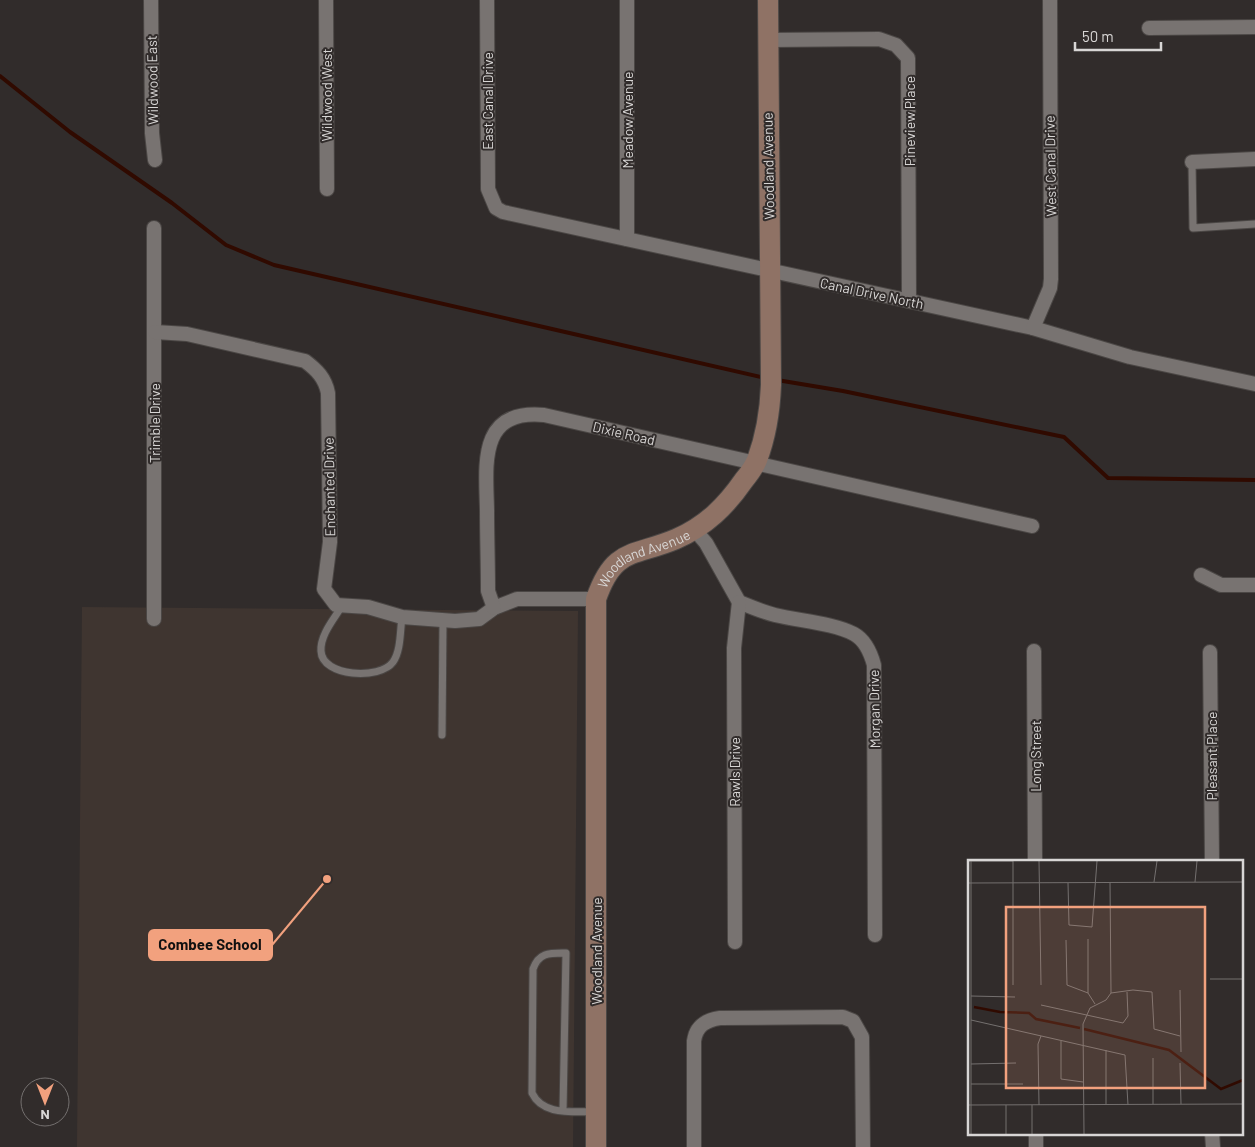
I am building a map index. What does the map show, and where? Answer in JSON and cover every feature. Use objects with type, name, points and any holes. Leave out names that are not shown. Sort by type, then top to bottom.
[{"type":"street","name":"Wildwood East","points":[[151,0],[152,132],[155,160]]},
{"type":"street","name":"Wildwood West","points":[[326,0],[327,189]]},
{"type":"street","name":"East Canal Drive","points":[[487,0],[488,189],[492,201]]},
{"type":"street","name":"Meadow Avenue","points":[[627,0],[627,240]]},
{"type":"street","name":"Woodland Avenue","points":[[596,1147],[596,599],[607,574],[622,557],[676,539],[694,529],[724,506],[756,462],[767,427],[771,379],[768,0]]},
{"type":"street","name":"West Canal Drive","points":[[1033,328],[1050,288],[1051,279],[1050,0]]},
{"type":"street","points":[[1149,28],[1255,27]]},
{"type":"street","name":"Pineview Place","points":[[768,40],[879,39],[896,45],[908,58],[909,301]]},
{"type":"street","points":[[1192,162],[1255,159]]},
{"type":"street","name":"Canal Drive North","points":[[492,201],[503,212],[1033,328],[1130,358],[1255,384]]},
{"type":"street","name":"Trimble Drive","points":[[154,228],[154,619]]},
{"type":"street","name":"Enchanted Drive","points":[[155,332],[187,334],[305,361],[320,374],[326,384],[328,394],[330,542],[324,589],[336,605],[342,606]]},
{"type":"street","name":"Dixie Road","points":[[494,608],[488,591],[486,458],[493,435],[509,420],[531,413],[756,462],[1032,526]]},
{"type":"street","points":[[694,529],[706,543],[739,602]]},
{"type":"street","points":[[1201,574],[1221,585],[1255,585]]},
{"type":"street","points":[[342,606],[368,607],[402,617],[443,621],[479,619],[494,608],[517,599],[596,599]]},
{"type":"street","name":"Morgan Drive","points":[[739,602],[772,614],[843,630],[859,639],[871,655],[874,666],[875,935]]},
{"type":"street","name":"Rawls Drive","points":[[735,942],[734,648],[739,602]]},
{"type":"street","name":"Long Street","points":[[1034,651],[1035,860]]},
{"type":"street","name":"Pleasant Place","points":[[1210,652],[1212,860]]},
{"type":"street","points":[[694,1147],[695,1034],[700,1026],[710,1019],[843,1017],[853,1021],[859,1028],[862,1037],[863,1147]]},
{"type":"street","points":[[1036,1134],[1036,1147]]},
{"type":"street","points":[[1212,1134],[1212,1147]]},
{"type":"lane","points":[[1192,162],[1193,228],[1255,224]]},
{"type":"lane","points":[[342,606],[325,634],[321,652],[322,658],[331,666],[354,674],[386,669],[393,662],[397,653],[402,617]]},
{"type":"lane","points":[[442,735],[443,621]]},
{"type":"lane","points":[[563,1111],[566,954],[554,953],[544,954],[539,958],[533,969],[532,1086],[536,1100],[551,1109],[563,1111],[596,1112]]},
{"type":"shaded area","points":[[82,607],[578,611],[573,1147],[77,1147]]},
{"type":"waterway","points":[[0,76],[70,132],[172,203],[226,245],[274,265],[765,378]]},
{"type":"waterway","points":[[777,380],[843,391],[1064,437],[1108,478],[1255,480]]},
{"type":"place","name":"Combee School","points":[[327,879]]}]
